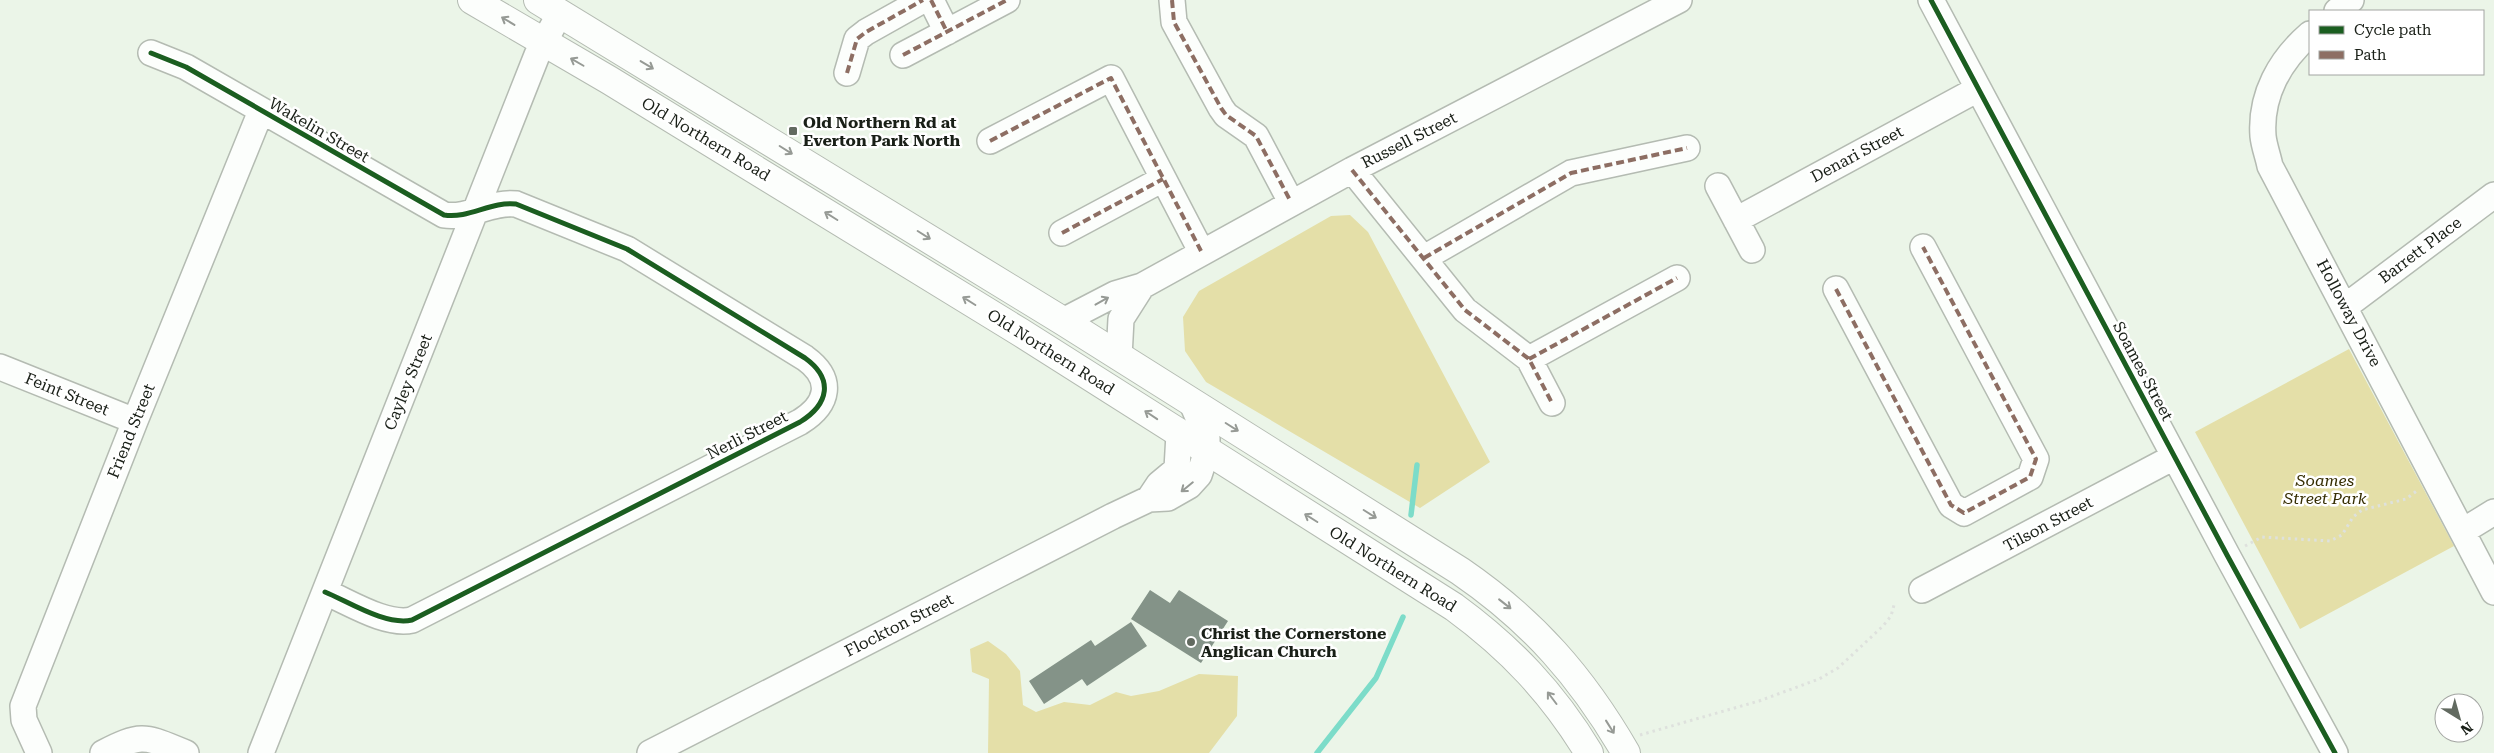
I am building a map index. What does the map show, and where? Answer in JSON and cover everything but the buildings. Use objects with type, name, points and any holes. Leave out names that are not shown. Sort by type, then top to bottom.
[{"type":"highway","name":"Old Northern Road","points":[[472,0],[609,80],[1121,394],[1207,452],[1454,607],[1510,652],[1548,692],[1589,753]]},
{"type":"highway","name":"Old Northern Road","points":[[549,7],[1063,321],[1460,571],[1511,608],[1536,631],[1576,676],[1595,702],[1632,745]]},
{"type":"highway","points":[[609,80],[604,58],[610,43]]},
{"type":"street","points":[[847,74],[857,39],[861,35],[923,0]]},
{"type":"street","points":[[931,0],[948,32]]},
{"type":"street","points":[[903,55],[1007,0]]},
{"type":"street","points":[[1172,0],[1174,22],[1221,108],[1226,115],[1256,136],[1291,202]]},
{"type":"street","name":"Russell Street","points":[[1063,321],[1115,294],[1142,286],[1201,251],[1291,202],[1678,0]]},
{"type":"street","name":"Soames Street","points":[[1931,0],[2174,457],[2335,753]]},
{"type":"street","points":[[2338,10],[2351,0]]},
{"type":"street","name":"Cayley Street","points":[[261,753],[544,43],[549,7]]},
{"type":"street","name":"Holloway Drive","points":[[2309,35],[2294,48],[2279,68],[2272,82],[2264,110],[2263,136],[2270,166],[2346,306],[2494,592]]},
{"type":"street","name":"Wakelin Street","points":[[151,53],[186,67],[444,216],[456,217],[476,211]]},
{"type":"street","points":[[990,141],[1111,78],[1201,251]]},
{"type":"street","name":"Denari Street","points":[[1736,220],[1978,89]]},
{"type":"street","name":"Friend Street","points":[[39,753],[24,720],[23,706],[135,421],[261,111]]},
{"type":"street","points":[[1424,258],[1571,173],[1686,148]]},
{"type":"street","points":[[1352,170],[1466,310],[1528,359],[1552,403]]},
{"type":"street","points":[[1062,233],[1163,179]]},
{"type":"street","points":[[1718,186],[1752,250]]},
{"type":"street","name":"Barrett Place","points":[[2346,306],[2494,195]]},
{"type":"street","name":"Nerli Street","points":[[325,592],[384,618],[398,622],[412,620],[800,422],[815,412],[823,400],[823,380],[820,372],[813,364],[627,248],[516,204],[504,203],[476,211]]},
{"type":"street","points":[[1836,289],[1951,505],[1964,513],[2030,478],[2036,459],[1923,247]]},
{"type":"street","points":[[1528,359],[1677,278]]},
{"type":"street","name":"Russell Street","points":[[1120,357],[1121,319],[1142,286]]},
{"type":"street","name":"Feint Street","points":[[0,367],[135,421]]},
{"type":"street","points":[[1191,401],[1206,434],[1207,452]]},
{"type":"street","name":"Flockton Street","points":[[1149,500],[1159,484],[1176,469],[1179,434]]},
{"type":"street","name":"Flockton Street","points":[[650,753],[1113,516],[1149,500],[1168,498],[1189,486],[1202,468],[1207,452]]},
{"type":"street","name":"Tilson Street","points":[[1922,590],[2174,457]]},
{"type":"street","points":[[2463,531],[2494,512]]},
{"type":"street","points":[[103,753],[132,739],[142,738],[186,753]]},
{"type":"path","points":[[2244,546],[2262,537],[2330,541],[2342,535],[2353,517],[2362,510],[2406,499],[2434,478]]},
{"type":"path","points":[[1632,745],[1819,679],[1838,668],[1883,626],[1891,616],[1894,605]]},
{"type":"green space","points":[[1350,215],[1368,232],[1490,462],[1420,508],[1206,382],[1185,351],[1183,317],[1199,291],[1331,216]]},
{"type":"green space","name":"Soames Street Park","points":[[2349,349],[2454,546],[2300,629],[2195,432]]},
{"type":"green space","points":[[988,641],[1006,654],[1020,671],[1023,705],[1036,712],[1064,702],[1090,705],[1116,692],[1131,696],[1159,691],[1199,674],[1238,676],[1237,716],[1209,753],[988,753],[989,679],[972,672],[970,649]]},
{"type":"waterway","points":[[1411,515],[1417,465]]},
{"type":"waterway","points":[[1317,753],[1376,678],[1403,617]]},
{"type":"marked path","points":[[847,73],[857,39],[923,0]]},
{"type":"marked path","points":[[931,0],[947,32]]},
{"type":"marked path","points":[[903,55],[1007,0]]},
{"type":"marked path","points":[[1172,0],[1174,22],[1221,108],[1226,115],[1256,136],[1291,202]]},
{"type":"marked path","points":[[990,141],[1111,78],[1201,251]]},
{"type":"marked path","points":[[1424,258],[1571,173],[1687,148]]},
{"type":"marked path","points":[[1352,170],[1465,310],[1529,359],[1552,403]]},
{"type":"marked path","points":[[1062,233],[1163,179]]},
{"type":"marked path","points":[[1836,289],[1951,505],[1964,513],[2030,477],[2036,459],[1923,247]]},
{"type":"marked path","points":[[1529,359],[1677,278]]},
{"type":"cycle path","points":[[1931,0],[2227,555],[2335,753]]},
{"type":"cycle path","points":[[151,53],[186,67],[444,215],[462,215],[498,205],[516,204],[627,249],[805,358],[821,374],[824,383],[822,399],[810,415],[800,422],[412,620],[391,620],[356,607],[325,592]]},
{"type":"place","name":"Old Northern Rd at Everton Park North","points":[[793,131]]},
{"type":"place","name":"Christ the Cornerstone Anglican Church","points":[[1191,642]]}]
